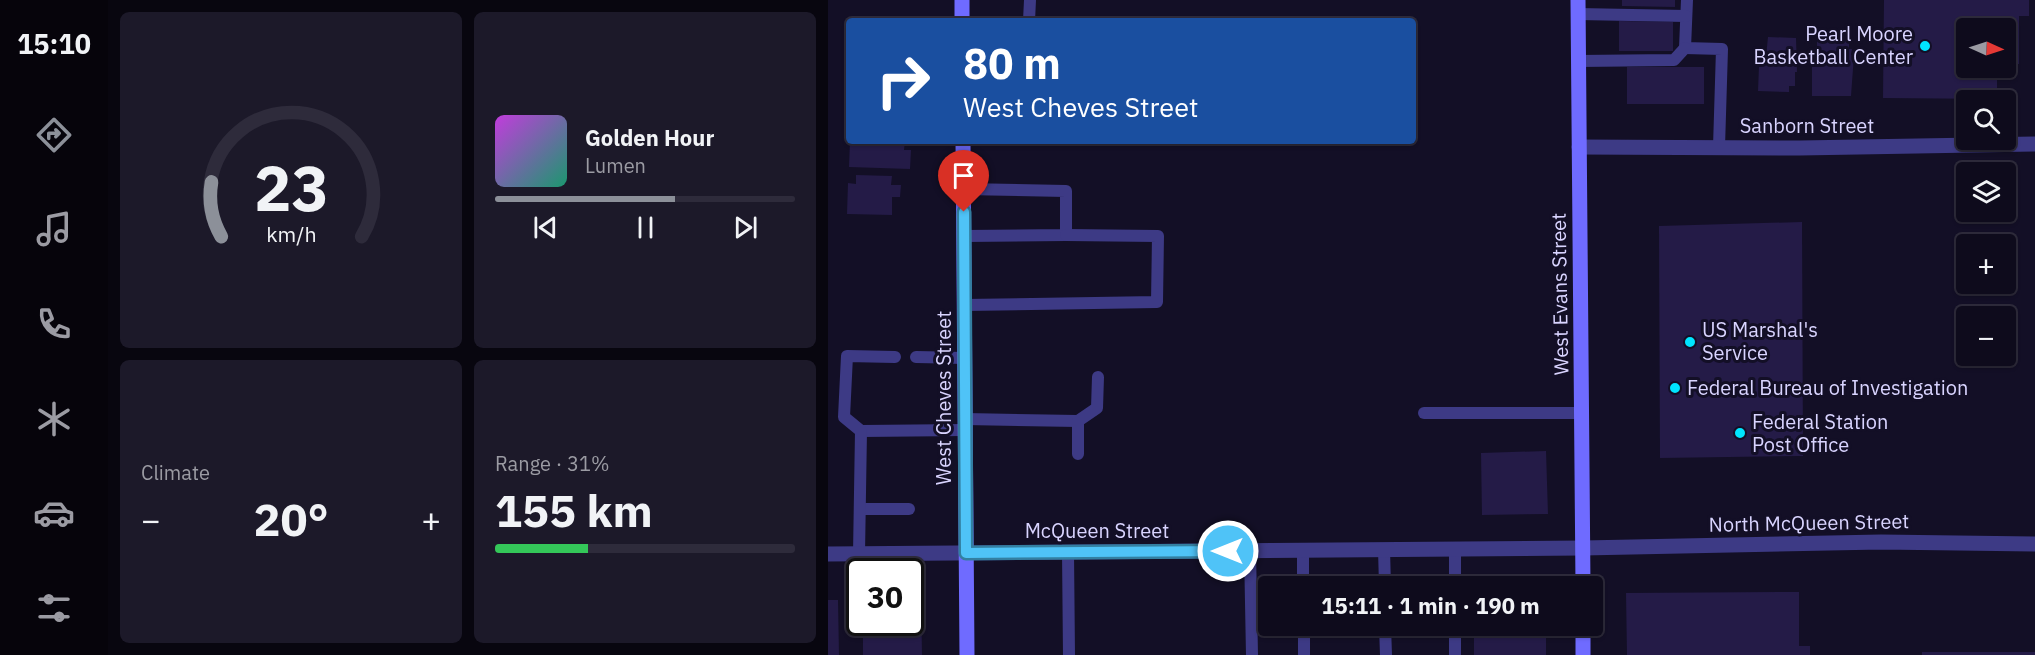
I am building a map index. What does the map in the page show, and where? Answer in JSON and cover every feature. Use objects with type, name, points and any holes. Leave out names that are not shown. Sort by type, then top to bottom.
[{"type":"street","points":[[962,0],[962,18]]},
{"type":"street","name":"West Evans Street","points":[[1578,7],[1583,576]]},
{"type":"street","name":"West Cheves Street","points":[[963,144],[967,655]]},
{"type":"street","name":"Sanborn Street","points":[[1579,147],[1800,148],[2035,144]]},
{"type":"street","name":"North McQueen Street","points":[[1583,548],[1881,542],[2035,544]]},
{"type":"street","name":"McQueen Street","points":[[828,554],[1583,548]]},
{"type":"street","points":[[1583,636],[1583,655]]},
{"type":"lane","points":[[1029,0],[1029,18]]},
{"type":"lane","points":[[1578,61],[1674,60],[1685,48],[1687,0]]},
{"type":"lane","points":[[1578,7],[1686,16]]},
{"type":"lane","points":[[1685,48],[1722,49],[1719,147]]},
{"type":"lane","points":[[963,189],[1066,191],[1066,235]]},
{"type":"lane","points":[[964,236],[1158,236],[1157,302],[964,305]]},
{"type":"lane","points":[[895,357],[847,356],[844,417],[861,431],[1078,421],[1097,408],[1098,377]]},
{"type":"lane","points":[[916,357],[965,358]]},
{"type":"lane","points":[[1424,413],[1582,413]]},
{"type":"lane","points":[[1078,421],[1078,454]]},
{"type":"lane","points":[[859,554],[861,431]]},
{"type":"lane","points":[[861,509],[909,509]]},
{"type":"lane","points":[[1384,549],[1385,576]]},
{"type":"lane","points":[[1455,549],[1455,576]]},
{"type":"lane","points":[[1250,550],[1252,655]]},
{"type":"lane","points":[[1303,550],[1303,576]]},
{"type":"lane","points":[[1068,552],[1069,655]]},
{"type":"lane","points":[[1304,636],[1304,655]]},
{"type":"lane","points":[[1385,636],[1386,655]]},
{"type":"lane","points":[[1455,636],[1455,655]]},
{"type":"building","points":[[1622,0],[1675,0],[1675,7],[1622,6]]},
{"type":"building","name":"Pearl Moore Basketball Center","points":[[1884,0],[2029,0],[2029,16],[2019,16],[2019,64],[2016,64],[2016,18],[1956,18],[1956,78],[1997,78],[1997,90],[1956,90],[1956,99],[1883,98]]},
{"type":"building","points":[[1619,21],[1673,22],[1673,51],[1619,51]]},
{"type":"building","points":[[1768,37],[1796,38],[1797,72],[1795,72],[1795,86],[1789,86],[1789,92],[1758,91],[1759,66],[1765,66]]},
{"type":"building","points":[[1817,39],[1849,39],[1849,49],[1852,49],[1851,55],[1854,55],[1851,96],[1812,96],[1812,48],[1817,48]]},
{"type":"building","points":[[1627,67],[1704,67],[1704,104],[1627,104]]},
{"type":"building","points":[[850,144],[905,144],[904,150],[911,150],[910,169],[849,167]]},
{"type":"building","points":[[856,175],[892,176],[891,185],[901,185],[900,197],[892,197],[892,215],[847,214],[848,183],[856,184]]},
{"type":"building","points":[[1802,222],[1803,456],[1660,458],[1659,226]]},
{"type":"building","points":[[1546,451],[1548,514],[1482,515],[1481,453]]},
{"type":"building","points":[[1799,592],[1799,646],[1810,646],[1810,655],[1627,655],[1626,593]]},
{"type":"building","points":[[828,600],[838,600],[839,655],[828,655]]},
{"type":"building","points":[[863,636],[922,636],[922,655],[863,655]]},
{"type":"building","points":[[1474,636],[1546,636],[1546,655],[1474,655]]},
{"type":"building","points":[[1922,652],[2035,652],[2035,655],[1922,655]]},
{"type":"place","name":"Pearl Moore Basketball Center","points":[[1925,46]]},
{"type":"place","name":"US Marshal's Service","points":[[1690,342]]},
{"type":"place","name":"Federal Bureau of Investigation","points":[[1675,388]]},
{"type":"place","name":"Federal Station Post Office","points":[[1740,433]]},
{"type":"route","points":[[964,212],[966,553],[1228,551]]}]
